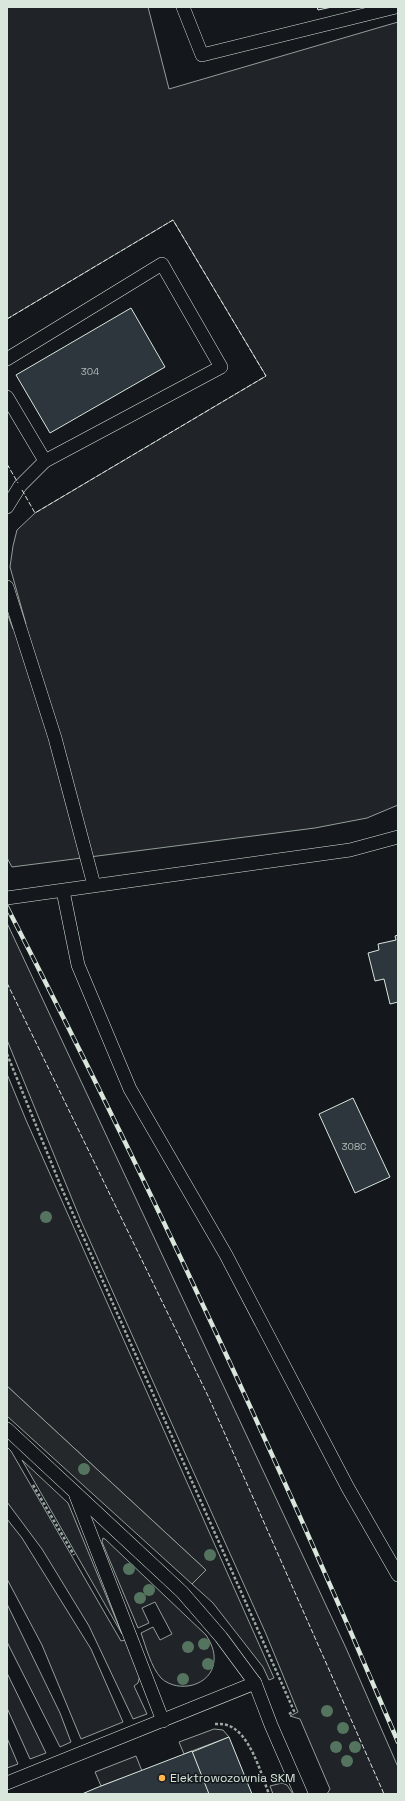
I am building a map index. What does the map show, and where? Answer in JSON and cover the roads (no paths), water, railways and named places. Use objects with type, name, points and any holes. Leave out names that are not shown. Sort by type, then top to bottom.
[{"type":"lane","points":[[183,7],[202,55],[396,7]]},
{"type":"lane","points":[[7,359],[162,264],[221,367],[45,462],[20,486],[7,507]]},
{"type":"lane","points":[[7,397],[45,462]]},
{"type":"lane","points":[[7,587],[55,738],[94,885]]},
{"type":"lane","points":[[7,898],[350,850],[398,838]]},
{"type":"lane","points":[[63,891],[78,965],[130,1089],[226,1255],[348,1488],[398,1575]]},
{"type":"lane","points":[[7,1429],[182,1592],[221,1637],[255,1683],[271,1725],[301,1794]]},
{"type":"lane","points":[[74,1492],[163,1721]]},
{"type":"lane","points":[[7,1783],[255,1683]]},
{"type":"railway","points":[[7,907],[111,1113],[259,1425],[353,1636],[398,1742]]},
{"type":"place","name":"Elektrowozownia SKM","points":[[162,1778]]}]
